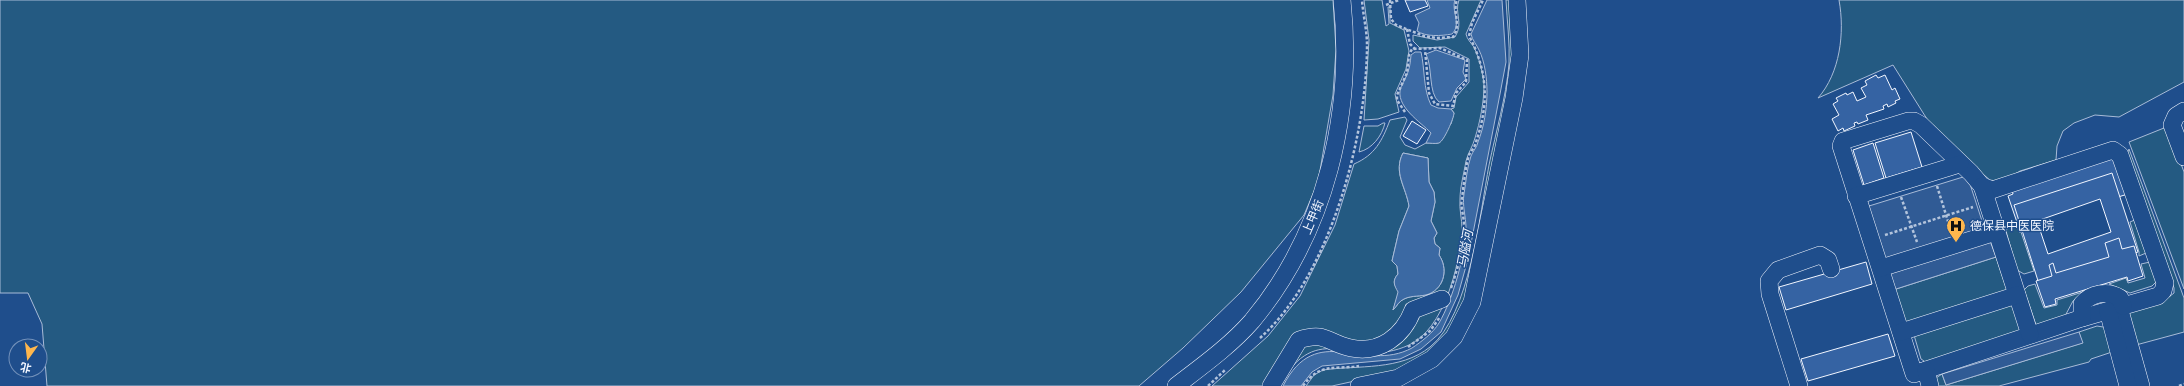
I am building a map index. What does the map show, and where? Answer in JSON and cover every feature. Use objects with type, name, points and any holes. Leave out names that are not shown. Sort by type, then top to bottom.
[{"type":"street","name":"上甲街","points":[[1176,386],[1232,341],[1251,321],[1284,275],[1314,215],[1320,200],[1339,129],[1345,58],[1342,0]]},
{"type":"street","name":"上甲街","points":[[1189,386],[1238,346],[1257,326],[1292,280],[1316,233],[1334,185],[1348,131],[1354,58],[1351,0]]},
{"type":"street","points":[[1359,386],[1398,378],[1432,359],[1454,337],[1472,302],[1514,98],[1520,55],[1517,0]]},
{"type":"street","points":[[2184,111],[2176,116],[2172,125],[2184,158]]},
{"type":"street","points":[[2030,335],[1982,186],[1971,173],[1914,121],[1908,120],[1843,141],[1841,152],[1881,268],[1901,332],[1919,379],[2030,335],[2082,318],[2082,304],[2093,296],[2109,293],[2120,298],[2116,308],[2128,386]]},
{"type":"street","points":[[1982,186],[1992,190],[2000,189],[2113,150],[2117,151],[2120,155],[2165,283],[2163,291],[2158,296],[2116,308]]},
{"type":"street","points":[[1856,196],[1960,164]]},
{"type":"street","points":[[1881,268],[1996,232]]},
{"type":"street","points":[[1799,386],[1770,294],[1769,281],[1778,270],[1820,255],[1828,260],[1831,269]]},
{"type":"street","points":[[1901,332],[2017,295]]},
{"type":"street","points":[[1271,386],[1299,340],[1317,335],[1351,348],[1378,348],[1400,333],[1409,322],[1413,310],[1444,302]]},
{"type":"street","points":[[2116,308],[2141,386]]},
{"type":"path","points":[[1390,0],[1393,22],[1429,37],[1453,36],[1458,26],[1458,18],[1455,8],[1457,0]]},
{"type":"path","points":[[1386,5],[1399,0]]},
{"type":"path","points":[[1403,349],[1413,345],[1430,331],[1455,278],[1464,226],[1461,200],[1468,159],[1476,143],[1485,96],[1483,73],[1479,56],[1469,36],[1472,23],[1483,0]]},
{"type":"path","points":[[1407,29],[1410,44],[1415,49]]},
{"type":"path","points":[[1405,112],[1398,100],[1397,95],[1407,74],[1410,52],[1415,49],[1425,50],[1440,48],[1467,60],[1466,82],[1456,93],[1453,106],[1435,104],[1430,97],[1425,50]]},
{"type":"path","points":[[1933,172],[1955,245]]},
{"type":"path","points":[[1897,184],[1922,256]]},
{"type":"path","points":[[1871,240],[1987,203]]},
{"type":"path","points":[[1303,386],[1312,374],[1321,369],[1362,365]]},
{"type":"path","points":[[2179,386],[2184,384]]},
{"type":"shaded area","points":[[0,0],[1333,0],[1336,49],[1333,95],[1318,182],[1304,215],[1241,292],[1183,348],[1139,386],[47,386],[48,338],[43,338],[42,324],[28,293],[0,293]]},
{"type":"shaded area","points":[[1364,0],[1382,0],[1386,26],[1389,24],[1388,7],[1390,7],[1390,23],[1404,30],[1409,51],[1406,69],[1395,94],[1399,112],[1378,119],[1364,120],[1369,40]]},
{"type":"shaded area","points":[[1459,0],[1481,0],[1466,34],[1478,56],[1483,75],[1483,98],[1479,125],[1466,161],[1461,185],[1460,203],[1462,229],[1458,260],[1448,294],[1441,311],[1432,325],[1421,337],[1409,345],[1389,351],[1371,353],[1338,349],[1323,349],[1308,354],[1293,365],[1279,386],[1275,386],[1292,350],[1301,341],[1318,338],[1356,351],[1377,349],[1387,345],[1403,332],[1414,313],[1438,304],[1445,299],[1443,297],[1413,308],[1407,321],[1397,334],[1377,346],[1353,346],[1318,333],[1300,337],[1291,347],[1274,381],[1269,386],[1212,386],[1268,336],[1300,296],[1335,225],[1354,164],[1373,152],[1381,141],[1390,120],[1405,117],[1407,120],[1400,137],[1405,145],[1415,149],[1426,143],[1438,143],[1442,140],[1447,128],[1451,124],[1454,113],[1451,109],[1454,108],[1456,97],[1469,82],[1469,59],[1445,47],[1420,48],[1413,41],[1413,35],[1437,40],[1455,37],[1459,27]],"holes":[[[1403,153],[1428,158],[1429,182],[1434,192],[1435,202],[1431,221],[1437,233],[1434,238],[1435,244],[1440,248],[1439,255],[1442,260],[1444,271],[1442,282],[1439,287],[1429,294],[1404,299],[1399,302],[1393,310],[1399,292],[1394,283],[1398,274],[1397,266],[1392,261],[1399,231],[1409,206],[1401,180],[1399,167],[1400,160]]]},
{"type":"shaded area","points":[[1506,0],[1512,0],[1513,70],[1464,310],[1426,359],[1382,375],[1332,386],[1306,386],[1314,375],[1323,370],[1392,364],[1418,355],[1430,347],[1444,332],[1455,312],[1464,288],[1471,262],[1489,165],[1506,89],[1509,64],[1509,40]]},
{"type":"shaded area","points":[[1839,0],[2184,0],[2184,82],[2119,117],[2095,115],[2074,123],[2063,131],[2057,146],[2056,160],[2020,171],[2002,182],[1990,180],[1932,127],[1893,65],[1818,98],[1831,77],[1839,52],[1841,39],[1841,13]]},
{"type":"shaded area","points":[[1385,123],[1384,128],[1376,141],[1368,148],[1359,152],[1364,126],[1378,126]]},
{"type":"shaded area","points":[[2164,128],[2169,131],[2184,172],[2184,289],[2129,142]]},
{"type":"shaded area","points":[[2129,149],[2184,298],[2184,332],[2136,345],[2127,318],[2130,311],[2165,300],[2174,293],[2174,288],[2127,154]]},
{"type":"shaded area","points":[[1963,177],[1968,178],[1984,227],[1983,230],[1885,261],[1868,209],[1869,206]]},
{"type":"shaded area","points":[[2137,219],[2146,253],[2139,256],[2130,222]]},
{"type":"shaded area","points":[[2017,224],[2034,271],[2024,274],[2017,270],[2006,231],[2008,227]]},
{"type":"shaded area","points":[[1990,241],[1996,257],[1893,290],[1890,273]]},
{"type":"shaded area","points":[[1996,257],[2007,290],[1907,325],[1893,290]]},
{"type":"shaded area","points":[[2150,262],[2157,281],[2152,286],[2130,293],[2109,284],[2126,278],[2128,283],[2145,278],[2141,264]]},
{"type":"shaded area","points":[[2035,284],[2044,308],[2057,305],[2057,300],[2086,291],[2073,301],[2065,316],[2036,325],[2024,290],[2028,286]]},
{"type":"shaded area","points":[[2012,304],[2022,330],[1927,363],[1921,359],[1914,335]]},
{"type":"shaded area","points":[[2097,326],[2105,329],[2112,352],[2091,359],[2089,362],[1999,386],[1938,386],[1936,378],[1942,374],[1946,385],[2082,343],[2079,332]]},
{"type":"shaded area","points":[[2079,332],[2083,343],[1946,385],[1942,374]]},
{"type":"water","points":[[1427,0],[1455,0],[1454,9],[1456,26],[1452,34],[1438,36],[1417,31],[1419,23],[1415,15],[1430,8]]},
{"type":"water","name":"马隘河","points":[[1487,0],[1502,0],[1506,62],[1468,259],[1458,295],[1441,332],[1421,349],[1400,359],[1322,366],[1312,372],[1301,386],[1283,386],[1296,366],[1311,356],[1326,352],[1342,352],[1376,356],[1394,354],[1415,346],[1430,334],[1439,323],[1449,302],[1461,264],[1466,228],[1464,198],[1468,170],[1471,156],[1477,146],[1486,111],[1487,82],[1483,60],[1471,34]]},
{"type":"water","points":[[1436,50],[1465,60],[1463,72],[1466,79],[1457,88],[1451,101],[1439,102],[1433,93],[1426,54]]},
{"type":"water","points":[[1415,52],[1421,52],[1425,86],[1431,105],[1438,108],[1451,109],[1454,113],[1448,129],[1439,143],[1426,143],[1431,133],[1410,113],[1401,101],[1401,87],[1408,72],[1411,55]]},
{"type":"water","points":[[1403,153],[1428,158],[1429,182],[1434,192],[1435,202],[1431,221],[1437,233],[1434,238],[1435,244],[1440,248],[1439,255],[1442,260],[1444,271],[1442,282],[1434,291],[1426,295],[1404,299],[1399,302],[1393,310],[1398,292],[1394,281],[1398,274],[1397,266],[1392,261],[1399,231],[1409,206],[1401,180],[1399,167]]},
{"type":"building","points":[[1405,0],[1425,0],[1428,6],[1410,12]]},
{"type":"building","points":[[1876,75],[1878,78],[1885,75],[1892,90],[1895,88],[1900,99],[1888,107],[1887,104],[1883,106],[1884,109],[1866,115],[1868,120],[1858,124],[1857,122],[1854,123],[1855,126],[1844,131],[1843,128],[1838,131],[1832,119],[1839,115],[1833,104],[1838,101],[1836,98],[1846,93],[1847,95],[1853,92],[1857,101],[1866,97],[1861,88],[1867,85],[1865,81]]},
{"type":"building","points":[[1412,121],[1426,130],[1417,144],[1403,136]]},
{"type":"building","points":[[1911,132],[1922,167],[1886,178],[1875,143]]},
{"type":"building","points":[[1873,143],[1884,178],[1864,185],[1853,150]]},
{"type":"building","points":[[2115,156],[2128,194],[2118,197],[2117,192],[2030,221],[2032,227],[2020,231],[2008,196],[2013,194],[2012,190]]},
{"type":"building","points":[[2112,173],[2138,252],[2039,284],[2014,205]],"holes":[[[2100,199],[2111,232],[2048,254],[2037,221]]]},
{"type":"building","points":[[2119,238],[2122,249],[2134,246],[2143,276],[2128,281],[2127,277],[2055,299],[2056,304],[2045,307],[2036,281],[2052,276],[2049,265],[2053,263],[2056,273],[2109,257],[2105,243]]},
{"type":"building","points":[[1866,262],[1872,284],[1786,310],[1779,287]]},
{"type":"building","points":[[1888,334],[1895,356],[1808,381],[1801,359]]},
{"type":"place","name":"德保县中医医院","points":[[1956,243]]}]
